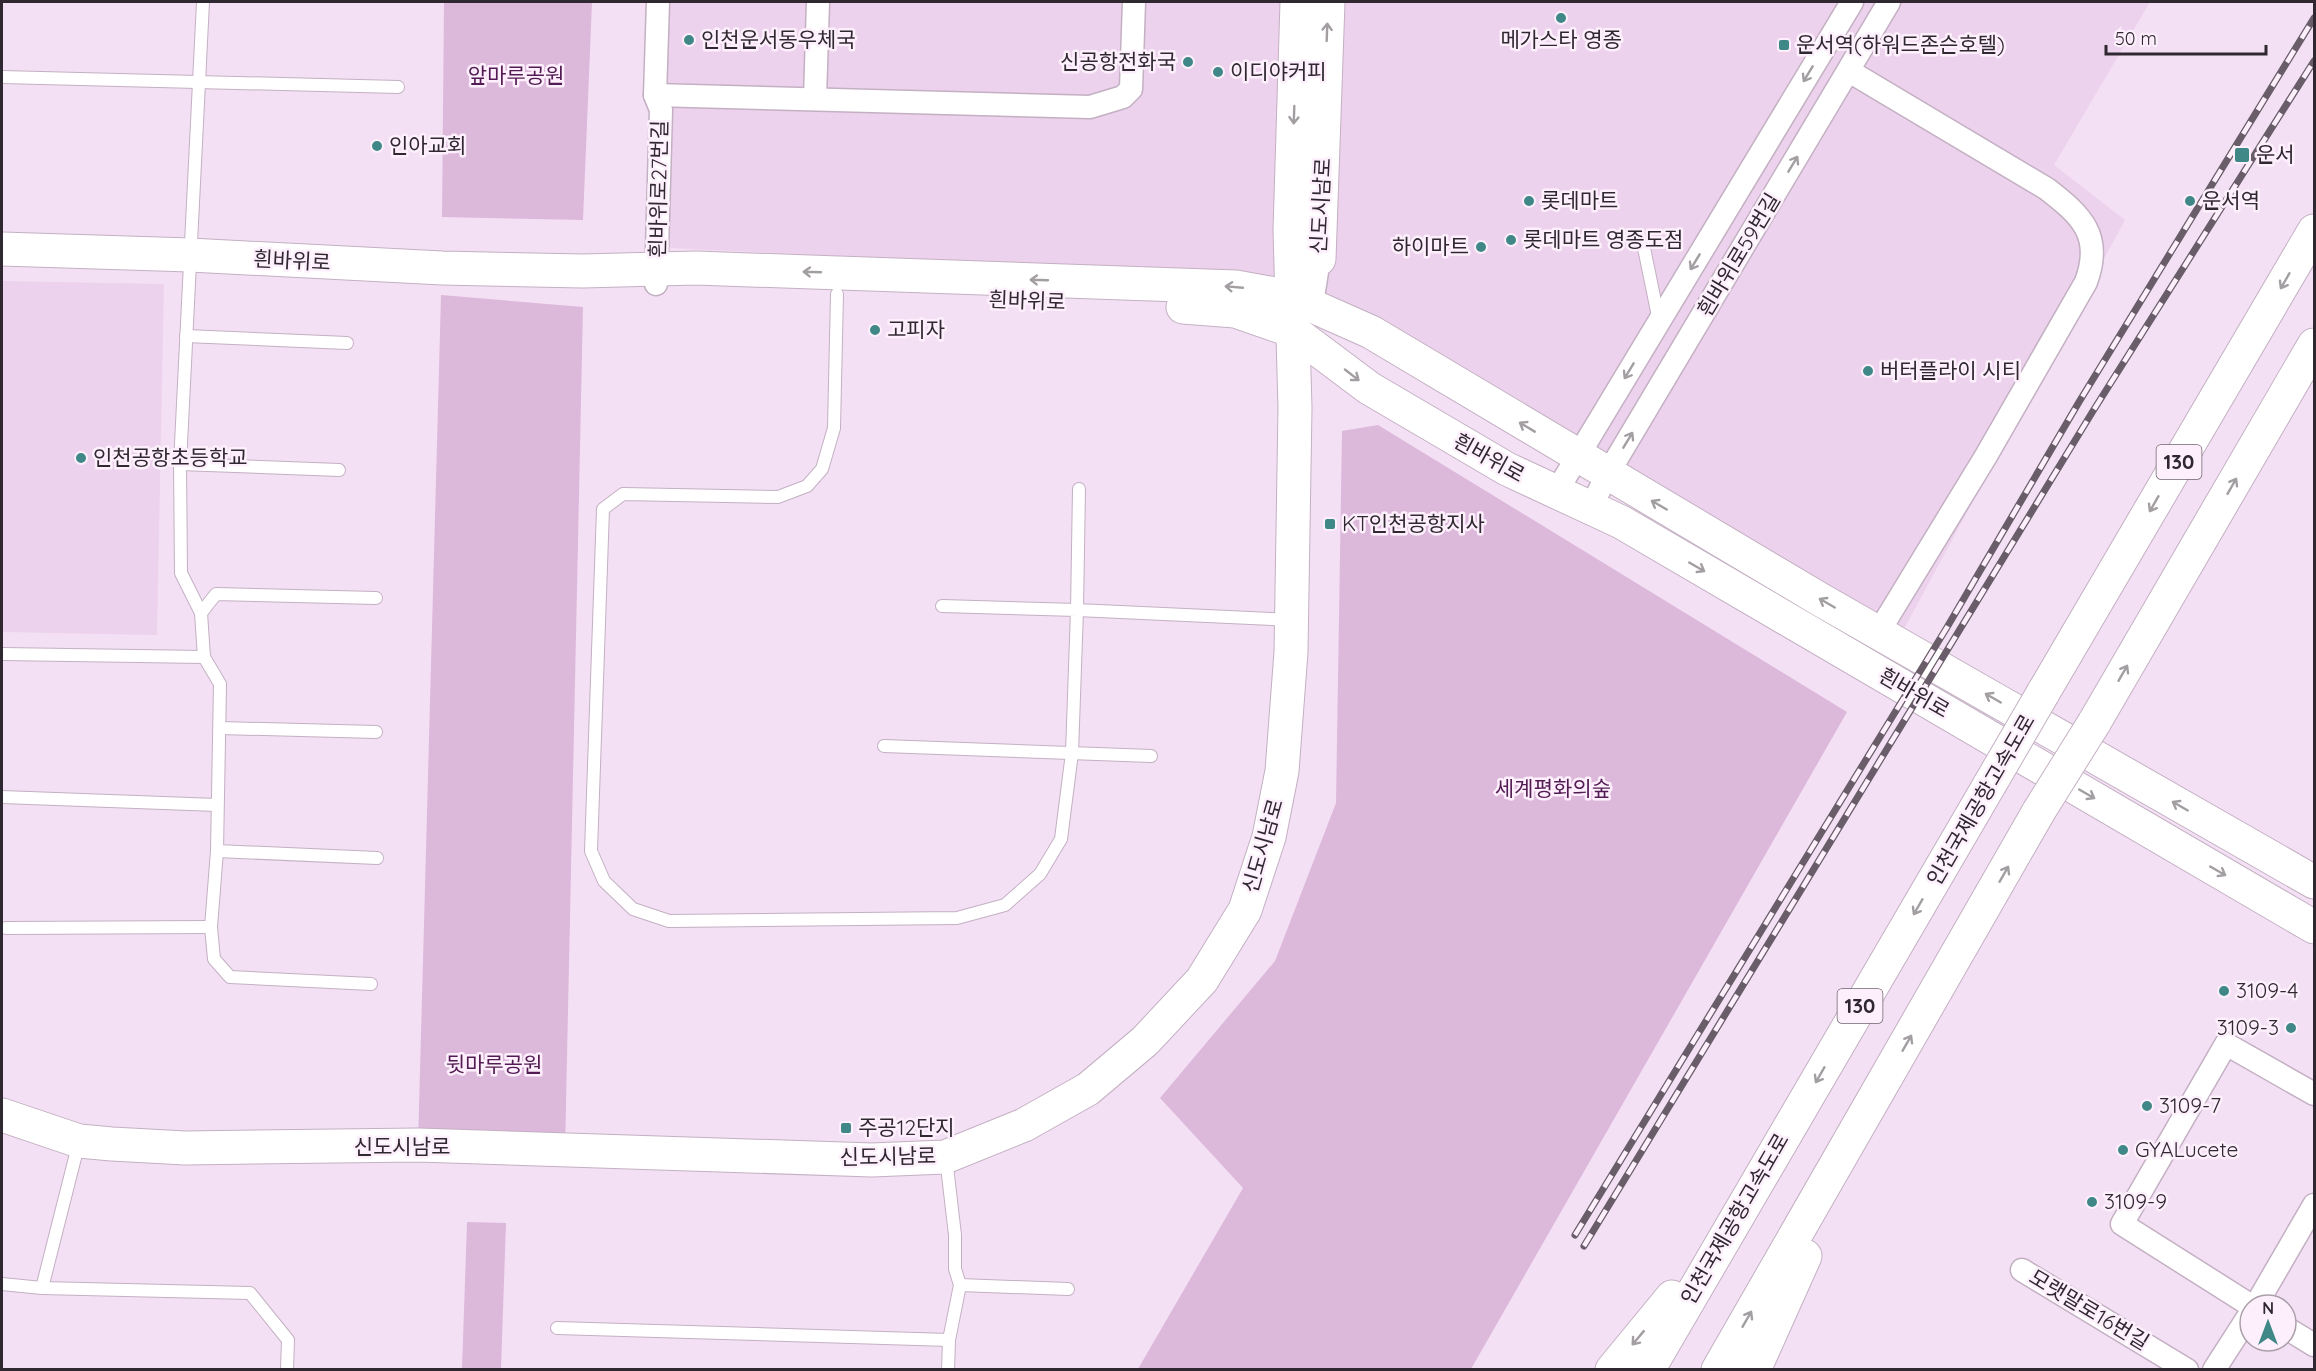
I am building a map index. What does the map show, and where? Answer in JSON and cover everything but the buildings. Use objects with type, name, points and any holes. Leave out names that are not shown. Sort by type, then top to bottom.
[{"type":"main road","name":"신도시남로","points":[[2,1115],[80,1141],[185,1148],[418,1145],[872,1160],[945,1156],[1024,1125],[1088,1089],[1145,1041],[1202,980],[1245,910],[1269,837],[1282,771],[1292,621],[1294,408],[1302,300],[1290,230],[1297,2]]},
{"type":"main road","name":"신도시남로","points":[[1319,260],[1328,2]]},
{"type":"main road","name":"인천국제공항고속도로","points":[[1648,1370],[2314,231]]},
{"type":"main road","name":"흰바위로","points":[[2,249],[190,255],[650,276],[696,268],[1236,287],[1302,300],[1371,333],[1607,475],[1878,633],[2314,882]]},
{"type":"main road","name":"흰바위로","points":[[650,276],[696,290],[1235,310],[1299,336],[1369,388],[1507,469],[1555,494],[1621,522],[2314,927]]},
{"type":"main road","name":"130","points":[[1718,1370],[2039,811],[2094,723],[2314,345]]},
{"type":"main road","points":[[1754,1370],[1878,1094]]},
{"type":"main road","points":[[1612,1370],[1730,1229]]},
{"type":"street","name":"흰바위로27번길","points":[[650,276],[648,110],[655,95],[658,2]]},
{"type":"street","points":[[815,99],[818,2]]},
{"type":"street","points":[[655,95],[1090,106],[1123,97],[1131,89],[1134,2]]},
{"type":"street","name":"흰바위로59번길","points":[[1555,494],[1852,2]]},
{"type":"street","name":"흰바위로59번길","points":[[1590,509],[1607,475],[1889,2]]},
{"type":"street","points":[[1849,71],[2047,189],[2074,209],[2091,237],[2092,252],[2091,267],[2086,282],[1986,456],[1878,633]]},
{"type":"street","name":"신도시남로","points":[[1302,300],[1319,260]]},
{"type":"street","points":[[2238,1297],[2122,1224],[2226,1044],[2314,1094]]},
{"type":"street","points":[[2263,1293],[2314,1205]]},
{"type":"street","name":"모랫말로16번길","points":[[2022,1270],[2187,1370]]},
{"type":"street","points":[[2214,1370],[2238,1333]]},
{"type":"street","points":[[2298,1336],[2314,1346]]},
{"type":"lane","points":[[203,2],[197,83],[180,464],[181,573],[201,613],[204,657],[220,684],[217,851],[211,927],[214,959],[230,977],[371,984]]},
{"type":"lane","points":[[2,77],[398,87]]},
{"type":"lane","points":[[1644,248],[1659,321]]},
{"type":"lane","points":[[837,294],[834,428],[822,469],[807,486],[778,497],[623,494],[603,509],[591,851],[604,881],[633,909],[669,921],[957,918],[1005,905],[1040,874],[1061,839],[1072,753],[1079,489]]},
{"type":"lane","points":[[186,336],[347,343]]},
{"type":"lane","points":[[180,464],[339,470]]},
{"type":"lane","points":[[201,613],[216,594],[376,598]]},
{"type":"lane","points":[[942,606],[1292,621]]},
{"type":"lane","points":[[2,654],[204,657]]},
{"type":"lane","points":[[220,728],[376,732]]},
{"type":"lane","points":[[884,746],[1151,756]]},
{"type":"lane","points":[[2,797],[217,805]]},
{"type":"lane","points":[[217,851],[377,858]]},
{"type":"lane","points":[[6,928],[211,927]]},
{"type":"lane","points":[[42,1288],[80,1141]]},
{"type":"lane","points":[[945,1156],[955,1235],[955,1269],[960,1285],[950,1340],[948,1370]]},
{"type":"lane","points":[[2,1284],[42,1288],[250,1293],[288,1340],[287,1370]]},
{"type":"lane","points":[[960,1285],[1068,1289]]},
{"type":"lane","points":[[557,1328],[950,1340]]},
{"type":"shaded area","points":[[653,2],[2150,2],[2054,165],[2125,220],[1891,653],[1248,275],[648,247]]},
{"type":"shaded area","name":"인천공항초등학교","points":[[2,281],[164,284],[157,635],[2,632]]},
{"type":"green space","name":"앞마루공원","points":[[444,2],[592,2],[583,220],[442,217]]},
{"type":"green space","name":"뒷마루공원","points":[[441,295],[583,307],[565,1152],[418,1145]]},
{"type":"green space","name":"세계평화의숲","points":[[1378,425],[1847,712],[1471,1369],[1138,1369],[1243,1188],[1160,1098],[1275,961],[1336,803],[1342,431]]},
{"type":"green space","points":[[467,1222],[506,1223],[501,1369],[462,1369]]},
{"type":"railway","points":[[1575,1235],[1946,629],[2079,402],[2314,18]]},
{"type":"railway","points":[[1584,1246],[2093,411],[2314,61]]},
{"type":"place","name":"메가스타 영종","points":[[1561,18]]},
{"type":"place","name":"인천운서동우체국","points":[[689,40]]},
{"type":"place","name":"운서역(하워드존슨호텔)","points":[[1784,45]]},
{"type":"place","name":"신공항전화국","points":[[1188,62]]},
{"type":"place","name":"이디야커피","points":[[1218,72]]},
{"type":"place","name":"인아교회","points":[[377,146]]},
{"type":"place","name":"운서","points":[[2242,155]]},
{"type":"place","name":"롯데마트","points":[[1529,201]]},
{"type":"place","name":"운서역","points":[[2190,201]]},
{"type":"place","name":"롯데마트 영종도점","points":[[1511,240]]},
{"type":"place","name":"하이마트","points":[[1481,247]]},
{"type":"place","name":"고피자","points":[[875,330]]},
{"type":"place","name":"버터플라이 시티","points":[[1868,371]]},
{"type":"place","name":"인천공항초등학교","points":[[81,458]]},
{"type":"place","name":"KT인천공항지사","points":[[1330,524]]},
{"type":"place","name":"3109-4","points":[[2224,991]]},
{"type":"place","name":"3109-3","points":[[2291,1028]]},
{"type":"place","name":"3109-7","points":[[2147,1106]]},
{"type":"place","name":"주공12단지","points":[[846,1128]]},
{"type":"place","name":"GYALucete","points":[[2123,1150]]},
{"type":"place","name":"3109-9","points":[[2092,1202]]}]
